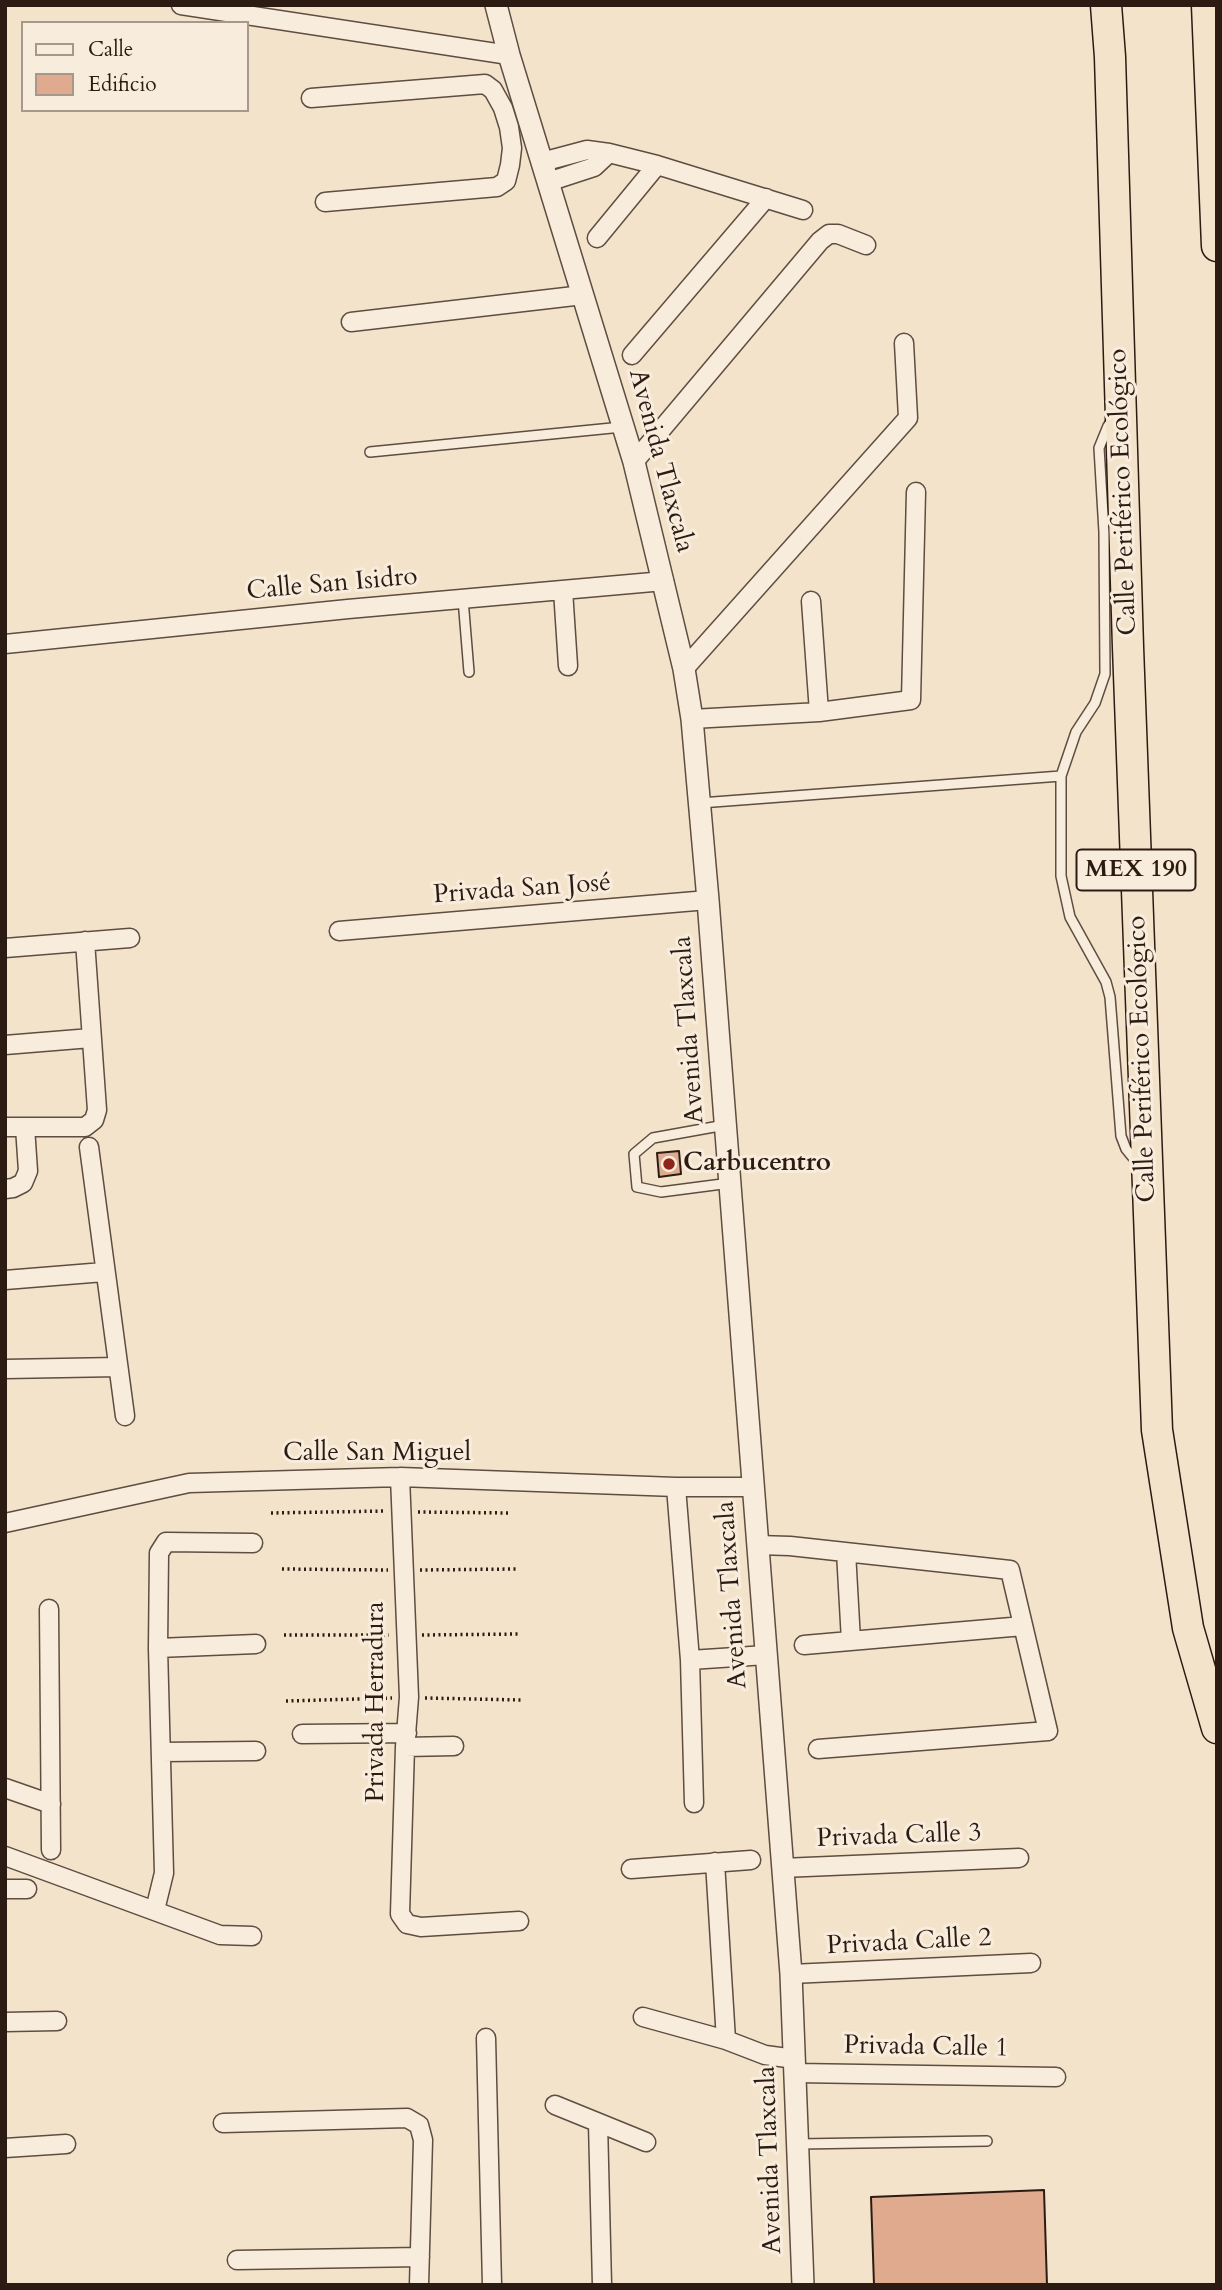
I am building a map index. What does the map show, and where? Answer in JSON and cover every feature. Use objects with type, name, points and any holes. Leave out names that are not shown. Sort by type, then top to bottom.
[{"type":"highway","name":"Calle Periférico Ecológico","points":[[1106,5],[1111,71],[1157,1430],[1188,1628],[1217,1728]]},
{"type":"highway","points":[[1207,5],[1217,246]]},
{"type":"street","points":[[181,5],[509,55]]},
{"type":"street","name":"Avenida Tlaxcala","points":[[496,5],[509,55],[521,135],[545,172],[624,427],[640,454],[664,581],[690,662],[703,718],[700,803],[790,1975],[803,2285]]},
{"type":"street","points":[[310,98],[485,84],[493,90],[521,135],[506,181],[497,187],[325,202]]},
{"type":"street","points":[[545,172],[587,150],[610,152],[803,210]]},
{"type":"street","points":[[597,238],[657,165]]},
{"type":"street","points":[[632,355],[766,198]]},
{"type":"street","points":[[640,454],[820,241],[829,234],[838,234],[866,245]]},
{"type":"street","points":[[351,322],[583,295]]},
{"type":"street","points":[[690,662],[908,418],[904,343]]},
{"type":"street","points":[[703,718],[819,712],[911,700],[916,492]]},
{"type":"street","name":"Calle San Isidro","points":[[5,644],[664,581]]},
{"type":"street","points":[[563,590],[568,666]]},
{"type":"street","points":[[811,601],[819,712]]},
{"type":"street","name":"Privada San José","points":[[339,930],[708,900]]},
{"type":"street","points":[[5,948],[130,938]]},
{"type":"street","points":[[5,1127],[85,1126],[94,1120],[97,1110],[85,941]]},
{"type":"street","points":[[5,1045],[91,1038]]},
{"type":"street","points":[[5,1189],[23,1183],[29,1171],[25,1127]]},
{"type":"street","points":[[89,1147],[125,1416]]},
{"type":"street","points":[[5,1280],[104,1272]]},
{"type":"street","points":[[5,1369],[118,1367]]},
{"type":"street","name":"Calle San Miguel","points":[[5,1523],[189,1483],[400,1477],[676,1487],[753,1487]]},
{"type":"street","name":"Privada Herradura","points":[[400,1477],[409,1698],[400,1914],[407,1924],[421,1927],[519,1921]]},
{"type":"street","points":[[676,1487],[690,1660],[694,1803]]},
{"type":"street","points":[[155,1910],[164,1872],[158,1648],[159,1553],[166,1542],[253,1543]]},
{"type":"street","points":[[757,1545],[790,1546],[1010,1570],[1048,1731],[818,1749]]},
{"type":"street","points":[[846,1552],[851,1641]]},
{"type":"street","points":[[49,1609],[51,1850]]},
{"type":"street","points":[[804,1645],[1023,1626]]},
{"type":"street","points":[[158,1648],[256,1644]]},
{"type":"street","points":[[690,1660],[766,1655]]},
{"type":"street","points":[[302,1734],[406,1740],[454,1746]]},
{"type":"street","points":[[162,1752],[256,1751]]},
{"type":"street","points":[[5,1788],[51,1804]]},
{"type":"street","points":[[5,1856],[220,1935],[252,1936]]},
{"type":"street","name":"Privada Calle 3","points":[[782,1868],[1019,1858]]},
{"type":"street","points":[[631,1869],[751,1860]]},
{"type":"street","points":[[715,1862],[726,2040]]},
{"type":"street","points":[[5,1889],[27,1889]]},
{"type":"street","name":"Privada Calle 2","points":[[790,1975],[1031,1963]]},
{"type":"street","name":"Privada Calle 1","points":[[643,2017],[726,2040],[795,2066],[1056,2077]]},
{"type":"street","points":[[5,2022],[57,2021]]},
{"type":"street","points":[[486,2038],[492,2285]]},
{"type":"street","points":[[555,2105],[646,2142]]},
{"type":"street","points":[[223,2123],[407,2118],[419,2125],[424,2140],[419,2285]]},
{"type":"street","points":[[598,2123],[602,2285]]},
{"type":"street","points":[[5,2148],[66,2144]]},
{"type":"street","points":[[237,2260],[420,2257]]},
{"type":"lane","points":[[1121,409],[1108,426],[1100,448],[1104,532],[1105,674],[1095,703],[1076,732],[1061,776],[1061,876],[1070,917],[1106,982],[1110,997],[1121,1136],[1126,1149],[1148,1174]]},
{"type":"lane","points":[[370,452],[624,427]]},
{"type":"lane","points":[[463,599],[469,672]]},
{"type":"lane","points":[[700,803],[1061,776]]},
{"type":"lane","points":[[725,1125],[653,1138],[634,1154],[637,1187],[661,1192],[730,1183]]},
{"type":"lane","points":[[798,2144],[987,2141]]},
{"type":"path","points":[[271,1513],[510,1513]]},
{"type":"path","points":[[282,1569],[516,1569]]},
{"type":"path","points":[[284,1634],[521,1634]]},
{"type":"building","name":"Carbucentro","points":[[679,1151],[681,1174],[659,1177],[657,1153]]},
{"type":"building","points":[[1044,2190],[1047,2285],[874,2285],[871,2197]]},
{"type":"place","name":"Carbucentro","points":[[669,1164]]}]
